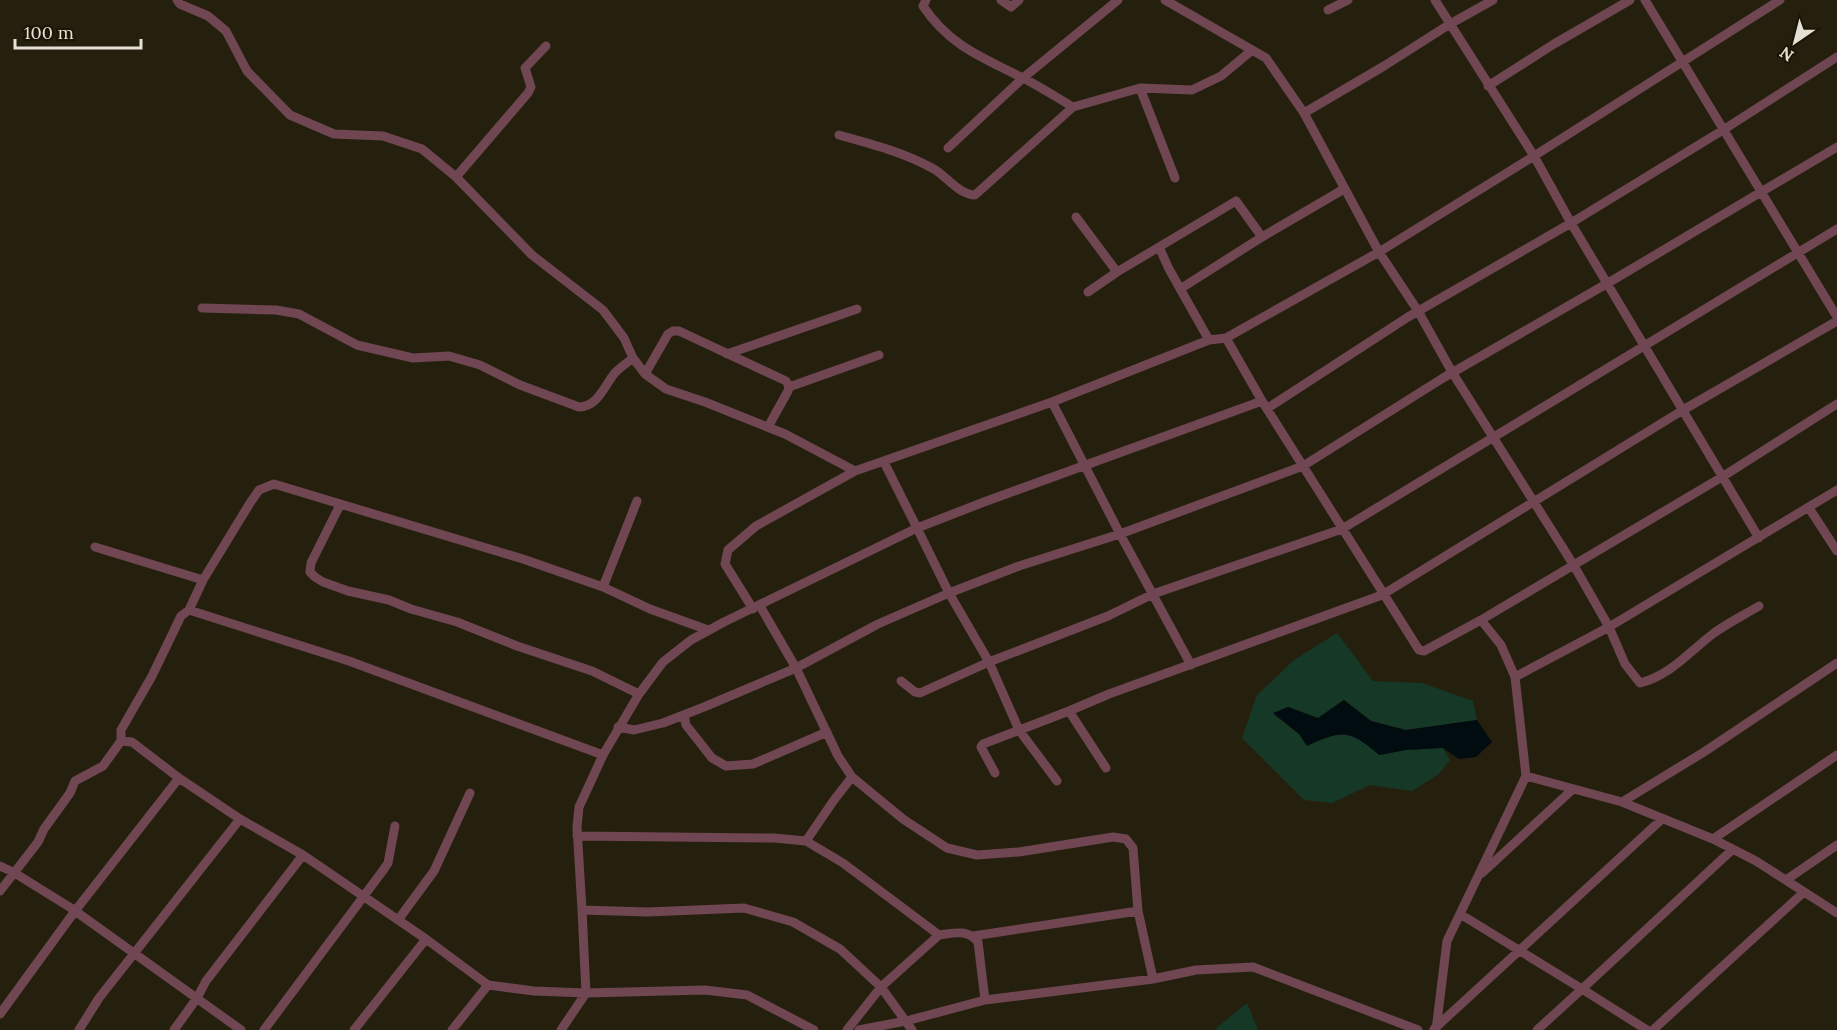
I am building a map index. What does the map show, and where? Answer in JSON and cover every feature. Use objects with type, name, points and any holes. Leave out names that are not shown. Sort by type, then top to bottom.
[{"type":"street","points":[[177,0],[180,4],[208,16],[226,31],[247,71],[290,115],[334,134],[383,136],[422,149],[456,177],[532,255],[603,310],[624,338],[633,358],[645,374],[666,388],[785,434],[855,471]]},
{"type":"street","points":[[926,0],[923,6],[930,16],[958,44],[1073,107]]},
{"type":"street","points":[[1001,0],[1011,7],[1019,0]]},
{"type":"street","points":[[948,148],[1023,78],[1118,0]]},
{"type":"street","points":[[1165,0],[1266,58],[1304,113],[1379,252],[1418,311],[1452,372],[1573,564],[1609,627],[1625,664],[1640,682],[1650,680],[1672,669],[1714,633],[1759,606]]},
{"type":"street","points":[[1329,10],[1348,0]]},
{"type":"street","points":[[1435,0],[1534,156],[1571,223],[1759,538]]},
{"type":"street","points":[[1304,113],[1493,0]]},
{"type":"street","points":[[1488,86],[1630,0]]},
{"type":"street","points":[[1645,0],[1837,317]]},
{"type":"street","points":[[1153,980],[1138,911],[1133,848],[1126,839],[1113,837],[1019,852],[977,855],[946,848],[903,819],[852,777],[838,756],[796,668],[725,564],[728,550],[756,526],[855,471],[1052,402],[1209,340],[1226,338],[1379,252],[1780,0]]},
{"type":"street","points":[[456,177],[528,93],[531,87],[525,68],[546,46]]},
{"type":"street","points":[[839,135],[900,153],[935,169],[964,192],[975,195],[1073,107],[1140,88],[1192,90],[1221,75],[1251,51]]},
{"type":"street","points":[[561,1030],[586,993],[578,836],[579,807],[603,755],[639,694],[663,662],[691,640],[917,528],[1084,466],[1265,405],[1418,311],[1571,223],[1837,57]]},
{"type":"street","points":[[1140,88],[1175,178]]},
{"type":"street","points":[[618,728],[634,730],[684,715],[796,668],[878,624],[949,593],[1019,566],[1119,534],[1303,466],[1452,372],[1608,283],[1837,147]]},
{"type":"street","points":[[1180,289],[1344,189]]},
{"type":"street","points":[[1088,292],[1117,272],[1236,201],[1262,237]]},
{"type":"street","points":[[1076,218],[1117,272]]},
{"type":"street","points":[[901,681],[915,692],[920,693],[989,662],[1108,616],[1153,594],[1342,529],[1837,229]]},
{"type":"street","points":[[1159,247],[1209,340]]},
{"type":"street","points":[[202,308],[276,310],[299,314],[357,345],[413,358],[449,356],[480,365],[520,385],[579,407],[588,407],[595,402],[615,373],[633,358]]},
{"type":"street","points":[[728,354],[857,309]]},
{"type":"street","points":[[995,773],[981,747],[983,744],[1070,711],[1109,693],[1382,595],[1683,410],[1837,321]]},
{"type":"street","points":[[645,374],[668,334],[673,331],[786,381],[789,387]]},
{"type":"street","points":[[1226,338],[1382,595],[1419,650],[1424,651],[1481,620],[1722,477],[1837,404]]},
{"type":"street","points":[[768,427],[789,387],[879,355]]},
{"type":"street","points":[[1052,402],[1119,534],[1191,665]]},
{"type":"street","points":[[884,462],[949,593],[989,662],[1019,730],[1057,781]]},
{"type":"street","points":[[0,891],[38,842],[44,829],[70,793],[75,781],[103,766],[121,741],[121,730],[152,676],[181,616],[189,610],[203,579],[259,490],[274,484],[523,559],[603,587],[650,609],[708,630]]},
{"type":"street","points":[[1515,677],[1609,627],[1837,490]]},
{"type":"street","points":[[603,587],[637,501]]},
{"type":"street","points":[[340,505],[311,563],[310,572],[315,577],[348,591],[389,600],[457,622],[517,646],[592,671],[639,694]]},
{"type":"street","points":[[1809,508],[1837,551]]},
{"type":"street","points":[[96,547],[203,579]]},
{"type":"street","points":[[189,610],[349,661],[603,755]]},
{"type":"street","points":[[1434,1029],[1447,941],[1526,776],[1515,677],[1502,645],[1481,620]]},
{"type":"street","points":[[1622,802],[1704,752],[1837,663]]},
{"type":"street","points":[[1070,711],[1106,768]]},
{"type":"street","points":[[684,715],[686,724],[712,758],[726,766],[753,764],[826,732]]},
{"type":"street","points":[[121,741],[132,742],[179,778],[240,819],[303,855],[426,939],[488,985],[534,991],[586,993],[705,990],[747,995],[814,1030]]},
{"type":"street","points":[[1713,839],[1837,755]]},
{"type":"street","points":[[1526,776],[1622,802],[1713,839],[1786,880],[1837,913]]},
{"type":"street","points":[[806,841],[852,777]]},
{"type":"street","points":[[0,1014],[75,911],[179,778]]},
{"type":"street","points":[[1477,878],[1573,789]]},
{"type":"street","points":[[398,920],[434,871],[470,792]]},
{"type":"street","points":[[79,1030],[99,998],[240,819]]},
{"type":"street","points":[[1434,1029],[1662,819]]},
{"type":"street","points":[[264,1030],[365,897],[388,863],[395,826]]},
{"type":"street","points":[[578,836],[774,838],[806,841],[843,863],[939,935]]},
{"type":"street","points":[[1786,880],[1837,845]]},
{"type":"street","points":[[1537,1030],[1733,849]]},
{"type":"street","points":[[174,1030],[206,981],[303,855]]},
{"type":"street","points":[[0,866],[75,911],[241,1030]]},
{"type":"street","points":[[1653,1030],[1804,892]]},
{"type":"street","points":[[582,910],[648,912],[744,908],[793,922],[840,949],[881,987],[912,1030]]},
{"type":"street","points":[[973,936],[1138,911]]},
{"type":"street","points":[[1460,914],[1647,1030]]},
{"type":"street","points":[[847,1030],[881,987],[939,935],[965,932],[978,942],[985,1000]]},
{"type":"street","points":[[354,1030],[426,939]]},
{"type":"street","points":[[859,1030],[906,1021],[985,1000],[1153,980],[1196,970],[1253,968],[1418,1030]]},
{"type":"street","points":[[452,1030],[488,985]]},
{"type":"green space","points":[[1337,633],[1373,681],[1422,683],[1473,701],[1477,720],[1406,730],[1371,721],[1344,700],[1318,718],[1288,707],[1273,714],[1299,734],[1307,746],[1329,737],[1345,735],[1361,740],[1380,755],[1406,750],[1443,748],[1450,760],[1439,774],[1412,791],[1370,785],[1332,803],[1304,800],[1242,738],[1257,695],[1294,660]]},
{"type":"green space","points":[[1247,1003],[1258,1030],[1214,1030]]},
{"type":"shaded area","points":[[1344,700],[1371,721],[1406,730],[1477,720],[1492,742],[1476,757],[1459,759],[1443,748],[1406,750],[1379,755],[1360,740],[1345,735],[1329,737],[1307,746],[1299,734],[1273,713],[1288,707],[1318,718]]}]
